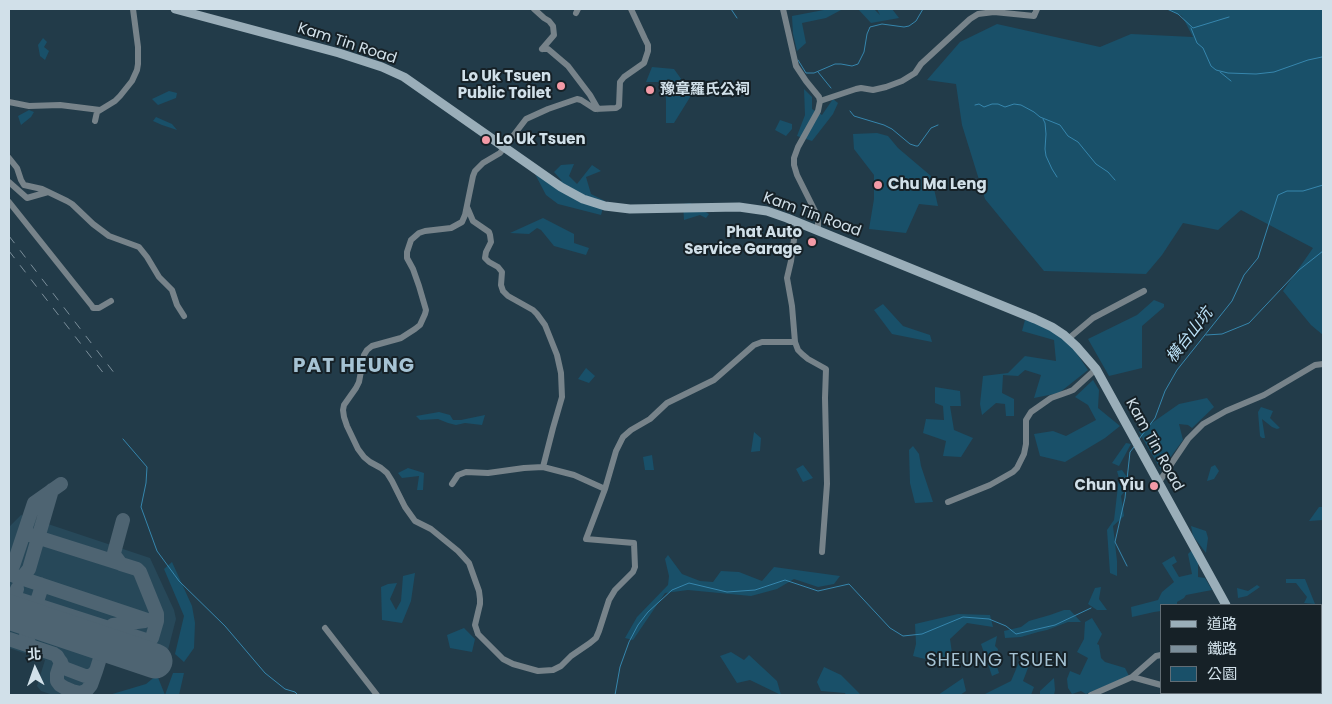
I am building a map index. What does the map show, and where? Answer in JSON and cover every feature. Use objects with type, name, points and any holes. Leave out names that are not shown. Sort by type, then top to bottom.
[{"type":"main road","name":"Kam Tin Road","points":[[175,9],[339,53],[382,67],[404,77],[561,187],[583,199],[606,206],[630,209],[739,207],[767,211],[1035,319],[1052,328],[1068,339],[1096,369],[1225,604]]},
{"type":"street","points":[[94,121],[97,112],[120,96],[137,70],[138,47],[133,9]]},
{"type":"street","points":[[534,9],[553,26],[554,35],[542,49],[548,49],[568,66],[598,109]]},
{"type":"street","points":[[631,9],[648,45],[648,51],[641,65],[620,82],[619,106],[616,108],[598,109],[592,108],[577,99],[526,118],[500,153],[483,163],[475,171],[464,219],[460,224],[451,228],[425,231],[419,233],[411,240],[407,258],[413,269],[426,310],[424,317],[420,325],[407,335],[379,343],[367,350],[364,355],[359,382],[343,410],[347,426],[364,457],[387,472],[405,507],[415,521],[431,529],[469,563],[479,591],[480,604],[475,625],[478,634],[503,658],[520,667],[538,671],[553,670],[590,643],[599,631],[609,600],[615,590],[633,572],[635,560],[634,543],[586,540],[605,489],[616,451],[624,437],[641,423],[650,419],[663,405],[714,380],[748,349],[757,344],[768,342],[795,342]]},
{"type":"street","points":[[783,9],[796,66],[820,101],[818,111],[794,158],[797,175],[818,218],[818,230]]},
{"type":"street","points":[[820,101],[850,90],[862,88],[873,90],[902,81],[915,73],[923,62],[978,14],[994,12],[1034,16],[1037,9]]},
{"type":"street","points":[[9,102],[11,101],[22,106],[60,105],[100,110]]},
{"type":"street","points":[[9,158],[17,168],[24,185],[42,189],[72,204],[109,236],[139,247],[159,277],[172,290],[177,305],[184,316]]},
{"type":"street","points":[[9,182],[27,198],[48,192]]},
{"type":"street","points":[[9,202],[93,308],[103,307],[112,301]]},
{"type":"street","points":[[467,205],[473,221],[489,232],[491,242],[485,258],[502,272],[501,285],[503,291],[537,314],[547,331],[556,355],[561,373],[562,396],[543,467]]},
{"type":"street","points":[[798,222],[792,261],[787,278],[795,342],[802,354],[826,369],[827,484],[822,552]]},
{"type":"street","points":[[1068,339],[1093,318],[1144,291]]},
{"type":"street","points":[[1159,482],[1188,439],[1203,424],[1226,410],[1264,395],[1315,366],[1323,364]]},
{"type":"street","points":[[948,502],[990,486],[1013,472],[1024,454],[1026,420],[1030,412],[1051,398],[1073,390],[1096,369]]},
{"type":"street","points":[[452,484],[458,475],[466,472],[488,473],[543,467],[574,475],[605,489]]},
{"type":"street","points":[[325,628],[377,695]]},
{"type":"street","points":[[1091,695],[1132,677],[1156,656],[1160,655]]},
{"type":"street","points":[[1132,677],[1160,685]]},
{"type":"shaded area","points":[[21,515],[150,558],[174,610],[176,619],[168,650],[9,598],[9,527]]},
{"type":"shaded area","points":[[1322,610],[1323,610],[1322,685]]},
{"type":"shaded area","points":[[9,629],[106,661],[91,695],[53,695],[41,691],[37,686],[45,660],[9,648]]},
{"type":"green space","points":[[829,9],[841,10],[826,18],[802,23],[806,43],[797,51],[793,34],[792,16]]},
{"type":"green space","points":[[858,9],[874,9],[880,15],[877,9],[892,9],[899,18],[871,23]]},
{"type":"green space","points":[[1168,9],[1323,9],[1323,335],[1311,325],[1283,291],[1313,248],[1241,210],[1218,230],[1183,223],[1162,255],[1146,274],[1044,271],[985,199],[962,125],[956,84],[927,80],[960,42],[997,24],[1100,47],[1131,34],[1193,37],[1182,16]]},
{"type":"green space","points":[[43,38],[47,42],[44,47],[49,51],[45,60],[40,56],[38,45]]},
{"type":"green space","points":[[652,67],[674,69],[692,94],[674,123],[666,123],[666,98],[658,82],[646,82]]},
{"type":"green space","points":[[804,89],[812,97],[812,109],[822,115],[833,99],[838,103],[833,114],[812,141],[797,136],[805,115]]},
{"type":"green space","points":[[169,91],[177,93],[176,98],[158,105],[152,99]]},
{"type":"green space","points":[[29,110],[34,112],[21,125],[18,116]]},
{"type":"green space","points":[[156,117],[172,124],[177,130],[153,121]]},
{"type":"green space","points":[[780,120],[792,124],[792,129],[786,136],[775,130]]},
{"type":"green space","points":[[877,133],[888,136],[898,148],[931,176],[938,206],[919,204],[906,233],[869,229],[874,199],[874,175],[854,149],[853,134]]},
{"type":"green space","points":[[574,164],[569,176],[577,184],[592,165],[601,171],[586,177],[591,194],[605,201],[601,215],[558,204],[546,195],[534,172],[562,181],[554,172],[561,165]]},
{"type":"green space","points":[[690,203],[709,214],[706,218],[700,215],[684,220],[683,204]]},
{"type":"green space","points":[[543,218],[574,234],[574,243],[589,248],[586,255],[554,246],[541,230],[537,228],[529,234],[510,233]]},
{"type":"green space","points":[[1154,300],[1164,304],[1164,307],[1142,326],[1142,368],[1109,376],[1088,339],[1137,315]]},
{"type":"green space","points":[[883,304],[903,326],[930,335],[932,342],[892,334],[874,310]]},
{"type":"green space","points":[[1025,320],[1046,323],[1069,342],[1088,370],[1059,393],[1034,398],[1041,375],[1025,370],[1018,376],[1003,375],[1002,393],[1014,399],[1014,416],[1006,416],[1005,404],[996,403],[982,415],[980,404],[983,376],[1008,373],[1025,356],[1056,361],[1054,340],[1022,331]]},
{"type":"green space","points":[[586,368],[595,376],[589,383],[578,379]]},
{"type":"green space","points":[[1093,380],[1099,390],[1098,408],[1120,426],[1105,438],[1065,462],[1040,456],[1034,434],[1053,431],[1066,436],[1096,420],[1088,405],[1075,397]]},
{"type":"green space","points":[[935,387],[960,391],[961,406],[950,406],[954,430],[973,438],[961,457],[943,456],[946,441],[923,433],[926,419],[944,420],[943,406],[935,403]]},
{"type":"green space","points":[[1207,398],[1214,407],[1192,428],[1188,425],[1179,424],[1183,440],[1161,470],[1139,432],[1179,404]]},
{"type":"green space","points":[[1261,407],[1273,411],[1270,418],[1280,428],[1272,427],[1262,419],[1265,438],[1260,436],[1258,412]]},
{"type":"green space","points":[[439,412],[450,415],[453,420],[485,415],[482,425],[465,423],[456,425],[438,419],[420,420],[416,416]]},
{"type":"green space","points":[[754,432],[761,438],[760,451],[751,452]]},
{"type":"green space","points":[[1126,443],[1131,444],[1119,466],[1112,463]]},
{"type":"green space","points":[[913,446],[919,454],[933,502],[915,503],[910,483],[909,450]]},
{"type":"green space","points":[[652,455],[654,470],[645,470],[643,457]]},
{"type":"green space","points":[[803,465],[813,478],[803,482],[796,469]]},
{"type":"green space","points":[[1215,465],[1219,471],[1214,479],[1207,481],[1211,467]]},
{"type":"green space","points":[[408,468],[424,473],[423,490],[417,490],[419,476],[402,478],[398,473]]},
{"type":"green space","points":[[1122,470],[1131,483],[1121,496],[1124,516],[1113,526],[1117,576],[1110,573],[1107,530],[1114,520],[1119,478],[1117,471]]},
{"type":"green space","points":[[1319,507],[1323,507],[1323,520],[1309,521]]},
{"type":"green space","points":[[1191,526],[1206,531],[1208,538],[1206,553],[1193,536]]},
{"type":"green space","points":[[1192,550],[1198,562],[1198,577],[1205,578],[1212,590],[1186,595],[1177,604],[1160,604],[1160,611],[1132,617],[1131,607],[1158,600],[1162,592],[1174,582],[1162,563],[1174,556],[1177,562],[1172,565],[1179,577],[1192,574],[1188,554]]},
{"type":"green space","points":[[668,555],[682,574],[700,581],[713,582],[721,571],[739,572],[762,581],[774,567],[840,576],[834,584],[818,587],[794,579],[777,589],[751,596],[688,590],[665,593],[633,640],[625,638],[637,617],[668,585],[669,576],[665,559]]},
{"type":"green space","points":[[172,562],[192,606],[195,623],[194,648],[184,662],[175,654],[184,616],[164,569]]},
{"type":"green space","points":[[415,573],[411,601],[402,623],[382,620],[381,587],[397,583],[390,599],[396,610],[401,601],[403,576]]},
{"type":"green space","points":[[1286,579],[1305,579],[1315,604],[1304,603],[1307,597],[1296,583],[1286,583]]},
{"type":"green space","points":[[1257,585],[1260,587],[1247,596],[1238,598],[1237,588],[1248,591]]},
{"type":"green space","points":[[1101,587],[1099,599],[1107,610],[1097,610],[1088,604],[1095,588]]},
{"type":"green space","points":[[1064,610],[1070,610],[1081,622],[1068,622],[1021,637],[1005,638],[1004,631],[1021,627],[1029,621]]},
{"type":"green space","points":[[958,614],[990,615],[993,627],[967,623],[950,639],[953,660],[941,663],[913,656],[916,644],[915,624]]},
{"type":"green space","points":[[1092,618],[1102,634],[1097,644],[1099,645],[1101,658],[1105,662],[1125,668],[1129,676],[1086,694],[1081,691],[1072,694],[1068,688],[1067,679],[1070,671],[1080,675],[1088,658],[1077,652],[1084,639],[1085,622]]},
{"type":"green space","points":[[464,628],[475,639],[472,652],[450,648],[447,635]]},
{"type":"green space","points":[[997,636],[995,646],[998,649],[997,656],[994,657],[999,673],[992,676],[981,644]]},
{"type":"green space","points":[[731,652],[744,660],[749,655],[777,681],[781,695],[750,680],[737,683],[720,656]]},
{"type":"green space","points":[[1023,653],[1031,660],[1023,681],[1034,687],[1031,695],[983,695],[1011,681]]},
{"type":"green space","points":[[824,667],[841,675],[861,695],[821,691],[817,682]]},
{"type":"green space","points":[[173,673],[184,673],[179,695],[165,695]]},
{"type":"green space","points":[[157,675],[165,695],[109,695],[146,684]]},
{"type":"green space","points":[[963,678],[966,691],[960,695],[938,695]]},
{"type":"green space","points":[[1054,678],[1054,695],[1040,695],[1040,691]]},
{"type":"waterway","points":[[731,9],[737,18]]},
{"type":"waterway","points":[[798,60],[806,73],[814,73],[835,64],[852,66],[858,64],[864,52],[870,27],[882,24],[909,26],[916,21],[923,9]]},
{"type":"waterway","points":[[1167,9],[1178,14],[1193,28],[1229,17]]},
{"type":"waterway","points":[[1191,28],[1197,43],[1203,48],[1211,66],[1216,70],[1228,73],[1256,74],[1274,72],[1322,57]]},
{"type":"waterway","points":[[818,72],[831,88]]},
{"type":"waterway","points":[[1220,72],[1231,81]]},
{"type":"waterway","points":[[975,105],[979,104],[984,107],[992,104],[1005,107],[1014,104],[1021,105],[1040,117],[1060,125],[1068,136],[1078,142],[1096,164],[1108,172],[1115,180]]},
{"type":"waterway","points":[[850,111],[854,116],[892,129],[910,144],[916,146],[918,146],[931,128],[938,125]]},
{"type":"waterway","points":[[1043,119],[1046,134],[1046,156],[1057,177]]},
{"type":"waterway","name":"橫台山坑","points":[[1139,439],[1155,418],[1165,391],[1177,370],[1232,301],[1244,275],[1258,258],[1278,195],[1287,191],[1303,191],[1323,185]]},
{"type":"waterway","points":[[1206,335],[1222,334],[1249,323],[1299,270],[1323,251]]},
{"type":"waterway","points":[[123,439],[147,467],[141,507],[157,551],[179,581],[225,626],[265,673],[285,689],[298,695]]},
{"type":"waterway","name":"橫台山坑","points":[[1127,566],[1115,542],[1125,498],[1130,452],[1134,447]]},
{"type":"waterway","points":[[615,695],[620,667],[629,642],[638,625],[648,612],[672,590],[689,583],[727,592],[755,590],[785,580],[818,591],[849,584],[890,628],[903,636],[922,634],[963,617],[989,619],[1006,626],[1016,634],[1055,625],[1091,608]]},
{"type":"taxiway","points":[[9,569],[13,566],[34,503],[61,484]]},
{"type":"taxiway","points":[[19,581],[29,569],[52,490]]},
{"type":"taxiway","points":[[9,574],[147,620],[157,621],[157,614],[140,572],[137,569],[121,564],[115,556],[114,553],[123,520]]},
{"type":"taxiway","points":[[24,533],[122,564]]},
{"type":"taxiway","points":[[30,645],[26,636],[41,589],[40,584]]},
{"type":"taxiway","points":[[9,615],[17,589]]},
{"type":"taxiway","points":[[9,596],[149,641],[152,638],[157,621]]},
{"type":"taxiway","points":[[9,639],[54,654],[64,668],[85,676],[91,676],[96,671],[102,652],[102,640],[108,628],[113,625],[145,621]]},
{"type":"taxiway","points":[[65,631],[97,627]]},
{"type":"taxiway","points":[[61,662],[57,681],[60,685],[72,691],[80,693],[86,691],[91,685],[96,671]]},
{"type":"runway","points":[[9,612],[155,661]]},
{"type":"railway","points":[[9,236],[115,374]]},
{"type":"railway","points":[[9,251],[108,379]]},
{"type":"place","name":"Lo Uk Tsuen Public Toilet","points":[[561,86]]},
{"type":"place","name":"豫章羅氏公祠","points":[[650,90]]},
{"type":"place","name":"Lo Uk Tsuen","points":[[486,140]]},
{"type":"place","name":"Chu Ma Leng","points":[[878,185]]},
{"type":"place","name":"Phat Auto Service Garage","points":[[812,242]]},
{"type":"place","name":"Chun Yiu","points":[[1154,486]]},
{"type":"district","name":"PAT HEUNG","points":[[354,367]]},
{"type":"district","name":"SHEUNG TSUEN","points":[[997,661]]}]
